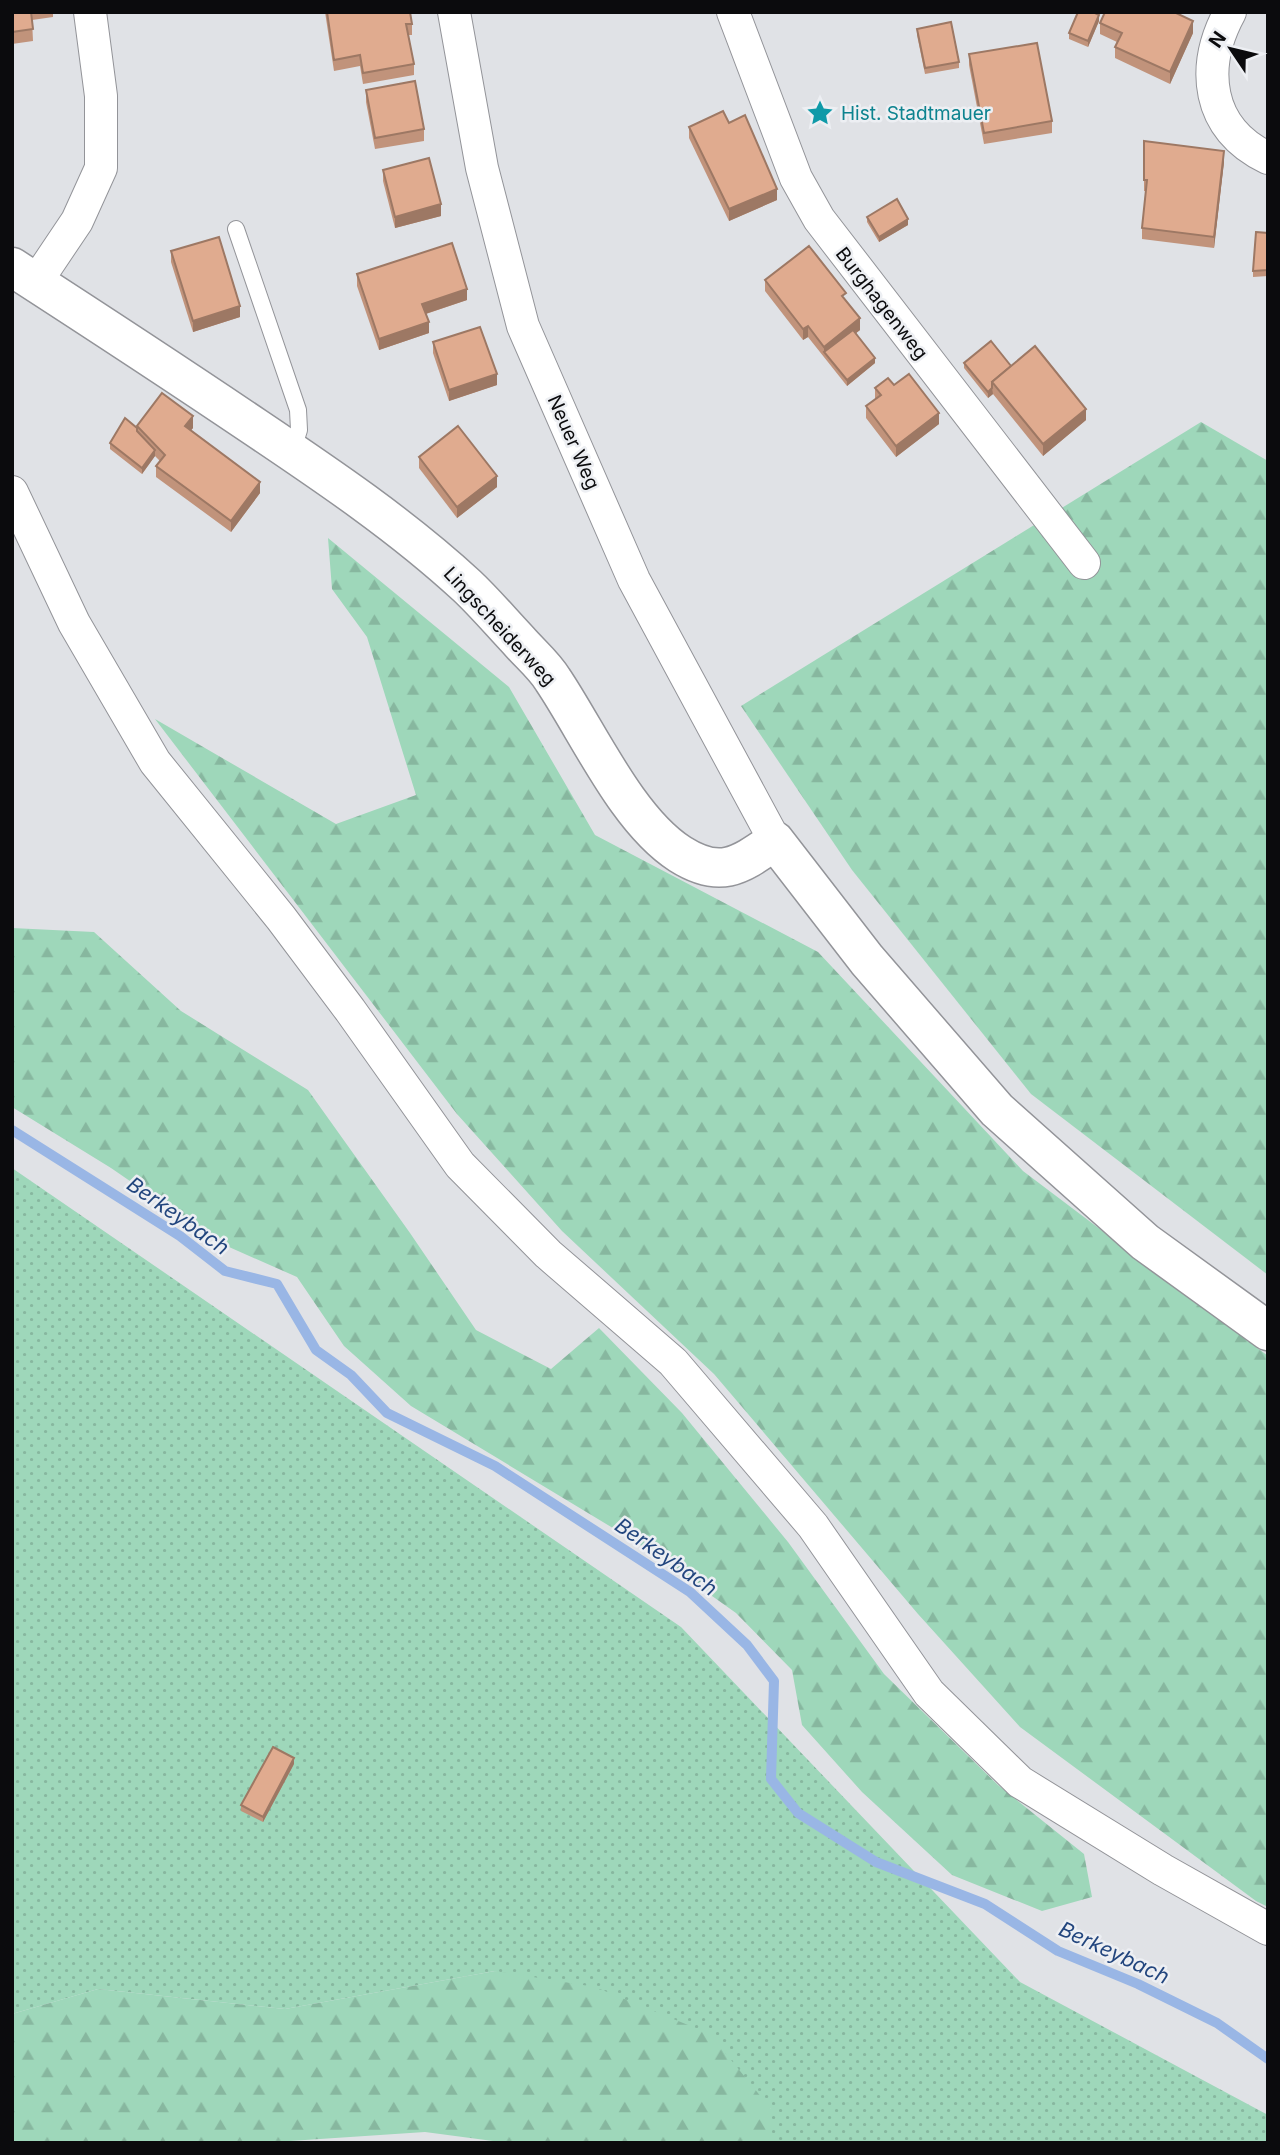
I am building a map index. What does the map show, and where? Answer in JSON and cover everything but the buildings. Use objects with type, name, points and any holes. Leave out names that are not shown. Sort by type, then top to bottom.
[{"type":"street","points":[[24,274],[77,221],[101,168],[101,96],[90,12]]},
{"type":"street","name":"Neuer Weg","points":[[454,12],[482,168],[523,326],[634,580],[775,841]]},
{"type":"street","name":"Burghagenweg","points":[[733,12],[796,178],[819,219],[1084,563]]},
{"type":"street","points":[[1230,12],[1219,33],[1212,75],[1218,112],[1231,131],[1268,158]]},
{"type":"street","name":"Lingscheiderweg","points":[[24,274],[292,452],[406,535],[468,587],[552,677],[606,766],[637,812],[662,841],[689,859],[719,869],[738,865],[775,841]]},
{"type":"street","points":[[12,492],[75,623],[155,762],[281,918],[460,1165],[548,1254],[673,1362],[813,1526],[929,1693],[1020,1782],[1163,1870],[1268,1929]]},
{"type":"street","points":[[775,841],[867,960],[997,1111],[1145,1242],[1268,1331]]},
{"type":"lane","points":[[236,229],[298,410],[299,430],[292,452]]},
{"type":"green space","points":[[1201,422],[1268,461],[1268,1275],[1031,1094],[852,870],[741,706]]},
{"type":"green space","points":[[328,538],[509,687],[595,835],[818,952],[1023,1171],[1268,1356],[1268,1907],[1256,1901],[1020,1727],[918,1614],[714,1374],[562,1231],[457,1114],[155,719],[336,824],[416,795],[367,637],[332,589]]},
{"type":"green space","points":[[12,928],[94,932],[181,1011],[308,1090],[476,1330],[551,1369],[599,1328],[682,1413],[788,1542],[884,1674],[998,1785],[1084,1854],[1092,1897],[1042,1911],[952,1875],[862,1792],[802,1725],[792,1670],[736,1613],[636,1542],[411,1406],[344,1346],[297,1277],[220,1243],[111,1168],[12,1107]]},
{"type":"green space","points":[[12,1168],[681,1627],[1020,1982],[1268,2115],[1268,2143],[771,2143],[771,2109],[495,1971],[285,2009],[98,1989],[12,2014]]},
{"type":"green space","points":[[495,1971],[595,1987],[710,2034],[771,2109],[771,2143],[508,2143],[425,2132],[260,2143],[12,2143],[12,2014],[98,1989],[285,2009]]},
{"type":"waterway","name":"Berkeybach","points":[[12,1130],[180,1236],[225,1271],[277,1284],[316,1350],[351,1375],[387,1413],[495,1466],[690,1592],[747,1645],[774,1681],[771,1779],[798,1813],[876,1862],[985,1904],[1058,1951],[1138,1984],[1217,2023],[1268,2059]]},
{"type":"place","name":"Hist. Stadtmauer","points":[[820,113]]}]
